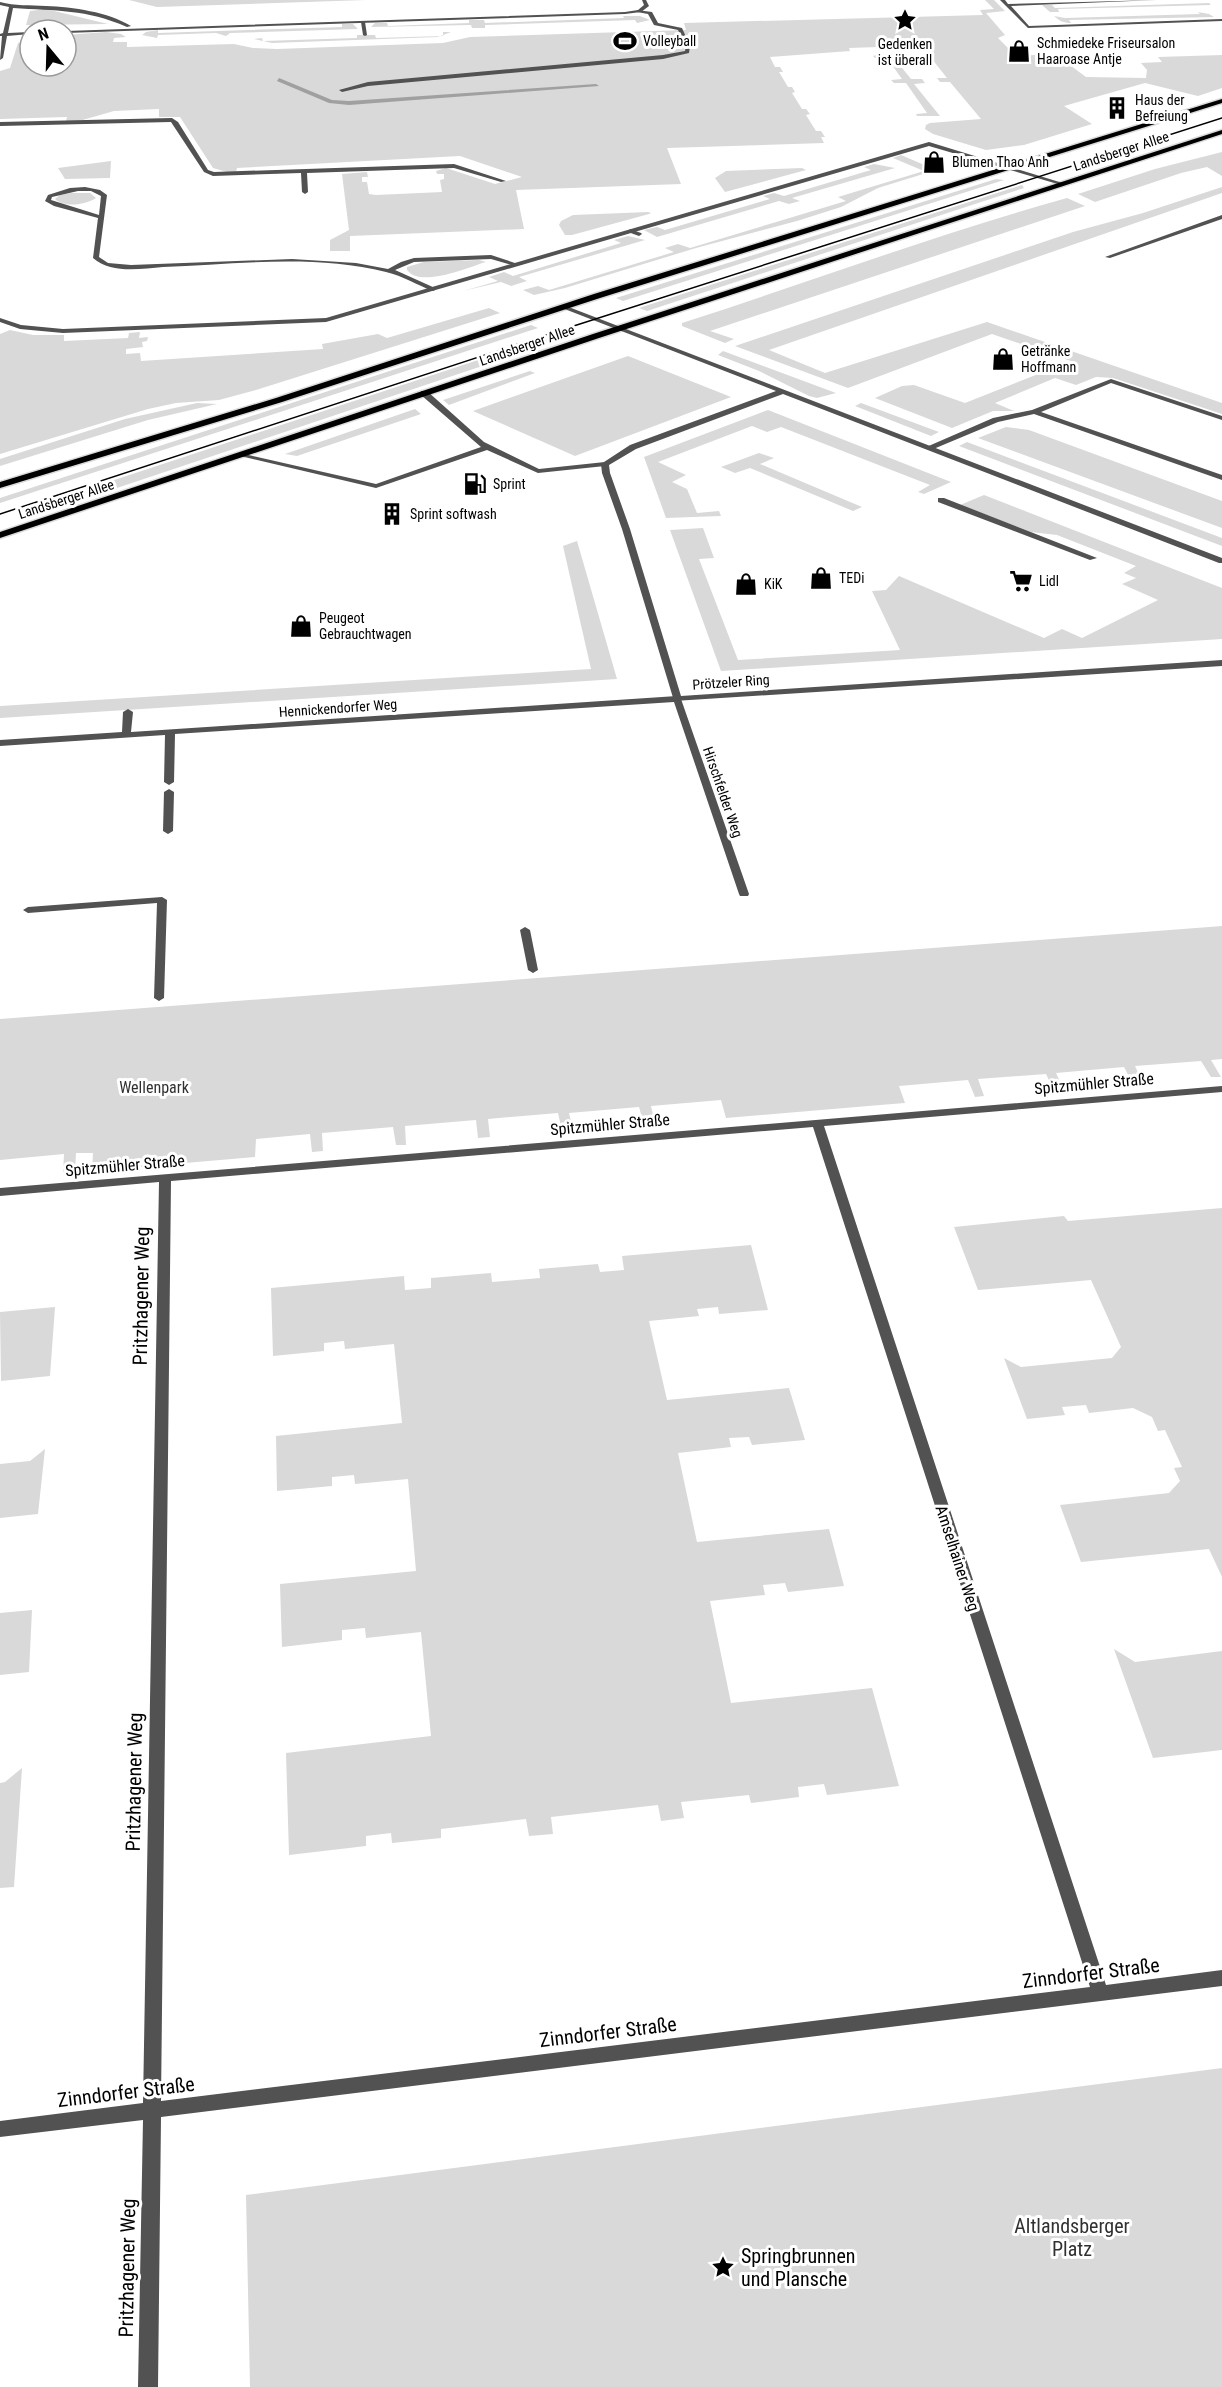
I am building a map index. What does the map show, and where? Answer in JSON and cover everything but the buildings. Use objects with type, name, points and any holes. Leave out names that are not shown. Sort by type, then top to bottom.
[{"type":"main road","name":"Landsberger Allee","points":[[0,485],[279,400],[564,307],[1222,101]]},
{"type":"main road","name":"Landsberger Allee","points":[[0,535],[619,328],[1222,132]]},
{"type":"street","points":[[639,11],[647,5],[644,0]]},
{"type":"street","points":[[1002,0],[1028,27],[1222,20]]},
{"type":"street","points":[[1007,5],[1155,0]]},
{"type":"street","points":[[0,3],[11,7],[56,8],[116,21],[132,29]]},
{"type":"street","points":[[0,58],[2,35],[11,7]]},
{"type":"street","points":[[78,31],[639,11],[650,13],[656,24],[680,29],[688,46],[687,52],[663,57],[368,84],[342,90]]},
{"type":"street","points":[[363,22],[365,35]]},
{"type":"street","points":[[2,35],[18,34]]},
{"type":"street","points":[[0,124],[172,120],[177,123],[206,171],[227,175],[454,166],[503,181]]},
{"type":"street","name":"Landsberger Allee","points":[[0,320],[20,327],[63,331],[326,320],[929,144],[1063,183]]},
{"type":"street","points":[[304,172],[305,192]]},
{"type":"street","points":[[101,217],[48,201],[50,196],[61,191],[88,190],[104,195],[96,258],[106,265],[131,267],[317,261],[389,271],[433,289]]},
{"type":"street","points":[[1108,257],[1222,217]]},
{"type":"street","points":[[630,231],[639,234]]},
{"type":"street","points":[[389,271],[414,260],[481,258],[501,259],[515,264]]},
{"type":"street","points":[[564,307],[1222,561]]},
{"type":"street","points":[[928,448],[996,420],[1034,412],[1111,381],[1222,418]]},
{"type":"street","points":[[424,393],[481,444],[538,471],[605,464],[633,447],[781,392]]},
{"type":"street","points":[[1034,412],[1222,478]]},
{"type":"street","points":[[240,455],[376,486],[488,447]]},
{"type":"street","name":"Prötzeler Ring","points":[[605,464],[677,699],[1222,663]]},
{"type":"street","points":[[941,500],[1093,558]]},
{"type":"street","name":"Hennickendorfer Weg","points":[[0,743],[677,699]]},
{"type":"street","name":"Hirschfelder Weg","points":[[677,699],[744,894]]},
{"type":"street","points":[[126,735],[128,712]]},
{"type":"street","points":[[168,831],[170,733]]},
{"type":"street","points":[[28,910],[162,900],[159,998]]},
{"type":"street","points":[[525,930],[533,970]]},
{"type":"street","name":"Spitzmühler Straße","points":[[0,1192],[1222,1089]]},
{"type":"street","name":"Amselhainer Weg","points":[[817,1123],[1100,1992]]},
{"type":"street","name":"Pritzhagener Weg","points":[[148,2387],[165,1178]]},
{"type":"street","name":"Zinndorfer Straße","points":[[0,2129],[1222,1978]]},
{"type":"green space","points":[[129,0],[366,0],[157,7]]},
{"type":"green space","points":[[985,0],[994,0],[1005,11],[986,13],[1005,35],[998,38],[1016,56],[1055,54],[1086,77],[1146,78],[1147,70],[1141,63],[1162,62],[1158,57],[1222,55],[1222,88],[1198,96],[1145,83],[1064,106],[1092,124],[1024,145],[986,150],[933,134],[925,129],[930,123],[981,119],[950,82],[940,82],[937,78],[947,78],[924,49],[912,49],[908,46],[849,48],[850,51],[770,57],[775,67],[780,67],[783,72],[779,72],[788,87],[792,87],[795,92],[792,93],[802,109],[806,109],[810,114],[806,115],[816,131],[821,131],[825,137],[821,137],[824,143],[667,148],[681,184],[516,190],[524,229],[350,236],[350,251],[330,251],[330,240],[349,230],[342,174],[367,172],[368,177],[362,177],[362,182],[367,182],[369,194],[376,195],[442,192],[440,180],[444,179],[444,174],[437,174],[436,171],[446,168],[495,184],[522,177],[460,156],[237,168],[236,172],[227,172],[213,168],[180,117],[159,117],[159,109],[114,111],[79,121],[66,121],[67,117],[0,119],[0,71],[10,68],[18,43],[18,78],[78,78],[78,34],[106,32],[121,34],[126,37],[114,38],[113,42],[127,42],[127,47],[234,44],[277,49],[443,43],[470,37],[686,30],[684,23],[983,15],[980,10],[994,9]]},
{"type":"green space","points":[[1209,3],[1211,5],[1058,9],[1059,12],[1050,12],[1042,5],[1052,5],[1055,8]]},
{"type":"green space","points":[[46,9],[108,24],[78,24],[78,18],[28,18],[30,11]]},
{"type":"green space","points":[[1198,12],[1214,17],[1069,20],[1071,23],[1066,23],[1054,16],[1065,18],[1200,14]]},
{"type":"green space","points":[[623,16],[640,16],[650,20],[637,23],[635,20],[485,25],[485,28],[472,28],[471,25],[371,27],[375,23],[387,23],[388,26],[469,23],[469,20],[484,20],[485,23],[624,18]]},
{"type":"green space","points":[[342,24],[353,24],[358,29],[230,33],[226,36],[216,33],[158,35],[157,38],[142,35],[158,30],[158,33],[342,27]]},
{"type":"green space","points":[[357,35],[375,35],[376,38],[440,36],[272,43],[263,41],[357,38]]},
{"type":"green space","points":[[891,54],[911,79],[922,79],[925,83],[914,84],[940,116],[917,116],[916,114],[927,113],[906,83],[894,83],[891,80],[902,79],[887,58],[873,56]]},
{"type":"green space","points":[[1222,152],[1222,176],[1207,167],[1181,173],[1095,202],[1078,194],[1155,169]]},
{"type":"green space","points":[[901,155],[936,170],[878,188],[841,207],[797,221],[696,248],[565,288],[534,295],[523,290],[538,286],[549,290],[674,252],[665,248],[678,244],[690,248],[846,201],[838,197],[924,171],[893,158]]},
{"type":"green space","points":[[111,161],[110,178],[65,179],[58,168]]},
{"type":"green space","points":[[874,164],[895,168],[792,198],[800,201],[789,204],[779,201],[657,237],[644,230],[657,227],[665,230],[770,199],[763,196],[774,193],[784,196],[871,170],[864,167]]},
{"type":"green space","points":[[802,168],[806,170],[725,192],[715,178],[726,171]]},
{"type":"green space","points":[[996,179],[1004,180],[623,301],[616,298]]},
{"type":"green space","points":[[1022,185],[1024,188],[647,311],[639,308]]},
{"type":"green space","points":[[1222,187],[1222,193],[769,350],[825,373],[987,322],[1222,403],[1222,414],[1113,378],[1096,377],[1076,385],[1055,378],[995,403],[1014,411],[993,411],[952,428],[875,398],[902,386],[914,385],[965,403],[1071,361],[992,334],[848,388],[735,346],[1073,232],[1143,213]]},
{"type":"green space","points":[[90,193],[96,198],[75,204],[64,204],[55,199],[60,195]]},
{"type":"green space","points":[[1067,198],[1085,206],[710,331],[734,339],[725,343],[682,326],[682,323],[922,243]]},
{"type":"green space","points":[[651,213],[572,235],[565,235],[559,225],[561,221],[573,215]]},
{"type":"green space","points":[[628,236],[645,240],[519,277],[527,281],[511,286],[501,282],[463,291],[498,281],[489,277],[504,272],[513,276],[621,243],[614,240]]},
{"type":"green space","points":[[479,260],[486,262],[433,277],[414,275],[407,270],[407,267],[424,262]]},
{"type":"green space","points":[[489,308],[500,313],[256,390],[219,400],[176,403],[148,409],[0,454],[0,334],[10,330],[33,335],[64,335],[64,341],[128,338],[129,333],[140,332],[139,338],[148,337],[147,341],[142,342],[143,347],[126,349],[126,354],[140,353],[141,361],[323,349],[322,344],[378,334],[387,338]]},
{"type":"green space","points":[[531,325],[538,328],[0,503],[0,498]]},
{"type":"green space","points":[[554,335],[563,339],[96,495],[87,489]]},
{"type":"green space","points":[[723,351],[836,393],[817,398],[809,396],[759,371],[718,355]]},
{"type":"green space","points":[[628,356],[731,397],[575,456],[473,411]]},
{"type":"green space","points":[[530,371],[535,373],[449,405],[443,400]]},
{"type":"green space","points":[[197,403],[217,404],[148,420],[0,466],[0,459],[125,419]]},
{"type":"green space","points":[[861,403],[939,432],[931,436],[855,406]]},
{"type":"green space","points":[[415,409],[421,414],[297,456],[285,454]]},
{"type":"green space","points":[[768,410],[951,482],[924,494],[918,492],[930,485],[781,427],[767,432],[752,426],[658,462],[686,475],[672,482],[687,489],[697,513],[719,511],[721,516],[666,518],[644,457]]},
{"type":"green space","points":[[1006,427],[1029,430],[1222,501],[1222,528],[978,438]]},
{"type":"green space","points":[[967,442],[1222,538],[1222,546],[959,446]]},
{"type":"green space","points":[[759,453],[774,458],[760,464],[862,507],[853,511],[750,468],[735,473],[721,467]]},
{"type":"green space","points":[[984,495],[1222,588],[1222,639],[721,671],[670,530],[703,528],[714,558],[699,559],[738,660],[900,650],[872,591],[886,590],[899,576],[1044,638],[1062,629],[1082,638],[1158,600],[1122,584],[1136,578],[1124,573],[1136,566],[1057,535],[1031,532],[960,505]]},
{"type":"green space","points":[[577,541],[617,679],[0,718],[0,706],[591,669],[563,546]]},
{"type":"green space","name":"Wellenpark","points":[[1222,926],[1222,1059],[1211,1060],[1221,1077],[1211,1077],[1201,1061],[1135,1066],[1143,1083],[1133,1084],[1124,1067],[1056,1073],[1064,1090],[1054,1091],[1046,1074],[978,1079],[984,1096],[975,1097],[968,1080],[899,1086],[905,1103],[726,1118],[721,1100],[651,1106],[655,1123],[644,1125],[639,1107],[569,1113],[573,1130],[562,1131],[558,1113],[488,1119],[490,1137],[478,1138],[476,1120],[405,1126],[406,1145],[396,1145],[393,1127],[322,1133],[323,1151],[312,1152],[310,1134],[256,1139],[255,1157],[92,1171],[93,1153],[76,1153],[75,1172],[63,1173],[64,1154],[0,1160],[0,1019]]},
{"type":"green space","points":[[1222,1208],[1222,1577],[1209,1549],[1081,1562],[1060,1505],[1169,1493],[1180,1481],[1174,1468],[1182,1467],[1165,1430],[1158,1431],[1152,1417],[1133,1408],[1089,1413],[1086,1405],[1062,1407],[1065,1415],[1027,1419],[1004,1358],[1021,1367],[1112,1358],[1121,1347],[1091,1280],[978,1290],[954,1227],[1064,1216],[1068,1221]]},
{"type":"green space","points":[[751,1245],[768,1310],[719,1314],[718,1307],[697,1309],[699,1316],[649,1321],[667,1400],[789,1388],[805,1440],[752,1445],[749,1437],[729,1438],[731,1447],[678,1453],[697,1542],[829,1529],[844,1586],[788,1592],[785,1583],[763,1585],[765,1595],[710,1601],[731,1703],[872,1688],[899,1786],[827,1795],[824,1784],[798,1787],[799,1797],[751,1803],[749,1795],[681,1802],[684,1818],[661,1821],[658,1805],[551,1817],[553,1834],[529,1836],[526,1819],[441,1829],[441,1838],[392,1843],[391,1833],[366,1836],[366,1846],[289,1855],[286,1753],[431,1736],[421,1632],[366,1638],[365,1628],[342,1630],[342,1640],[282,1647],[280,1584],[416,1571],[408,1479],[355,1484],[354,1475],[332,1477],[332,1486],[277,1491],[276,1436],[402,1423],[394,1344],[345,1349],[344,1341],[324,1343],[324,1351],[273,1356],[271,1288],[404,1276],[405,1290],[431,1288],[431,1278],[491,1273],[492,1282],[540,1278],[539,1269],[598,1264],[600,1272],[624,1270],[622,1256]]},
{"type":"green space","points":[[55,1307],[50,1376],[1,1381],[0,1312]]},
{"type":"green space","points":[[45,1449],[38,1514],[0,1518],[0,1464],[30,1461]]},
{"type":"green space","points":[[32,1610],[29,1672],[0,1675],[0,1613]]},
{"type":"green space","points":[[1114,1649],[1135,1662],[1222,1651],[1222,1750],[1153,1758]]},
{"type":"green space","points":[[22,1768],[14,1887],[0,1888],[0,1783],[5,1782]]},
{"type":"green space","name":"Altlandsberger Platz","points":[[1222,2068],[1222,2387],[250,2387],[246,2195]]},
{"type":"waterway","points":[[279,80],[331,102],[349,103],[596,86]]},
{"type":"tram line","points":[[0,514],[558,331],[1222,118]]},
{"type":"place","name":"Gedenken ist überall","points":[[905,20]]},
{"type":"place","name":"Volleyball","points":[[625,41]]},
{"type":"place","name":"Schmiedeke Friseursalon Haaroase Antje","points":[[1019,51]]},
{"type":"place","name":"Haus der Befreiung","points":[[1117,108]]},
{"type":"place","name":"Blumen Thao Anh","points":[[934,162]]},
{"type":"place","name":"Getränke Hoffmann","points":[[1003,359]]},
{"type":"place","name":"Sprint","points":[[475,484]]},
{"type":"place","name":"Sprint softwash","points":[[392,514]]},
{"type":"place","name":"TEDi","points":[[821,578]]},
{"type":"place","name":"Lidl","points":[[1021,581]]},
{"type":"place","name":"KiK","points":[[746,584]]},
{"type":"place","name":"Peugeot Gebrauchtwagen","points":[[301,626]]},
{"type":"place","name":"Springbrunnen und Plansche","points":[[723,2267]]}]
